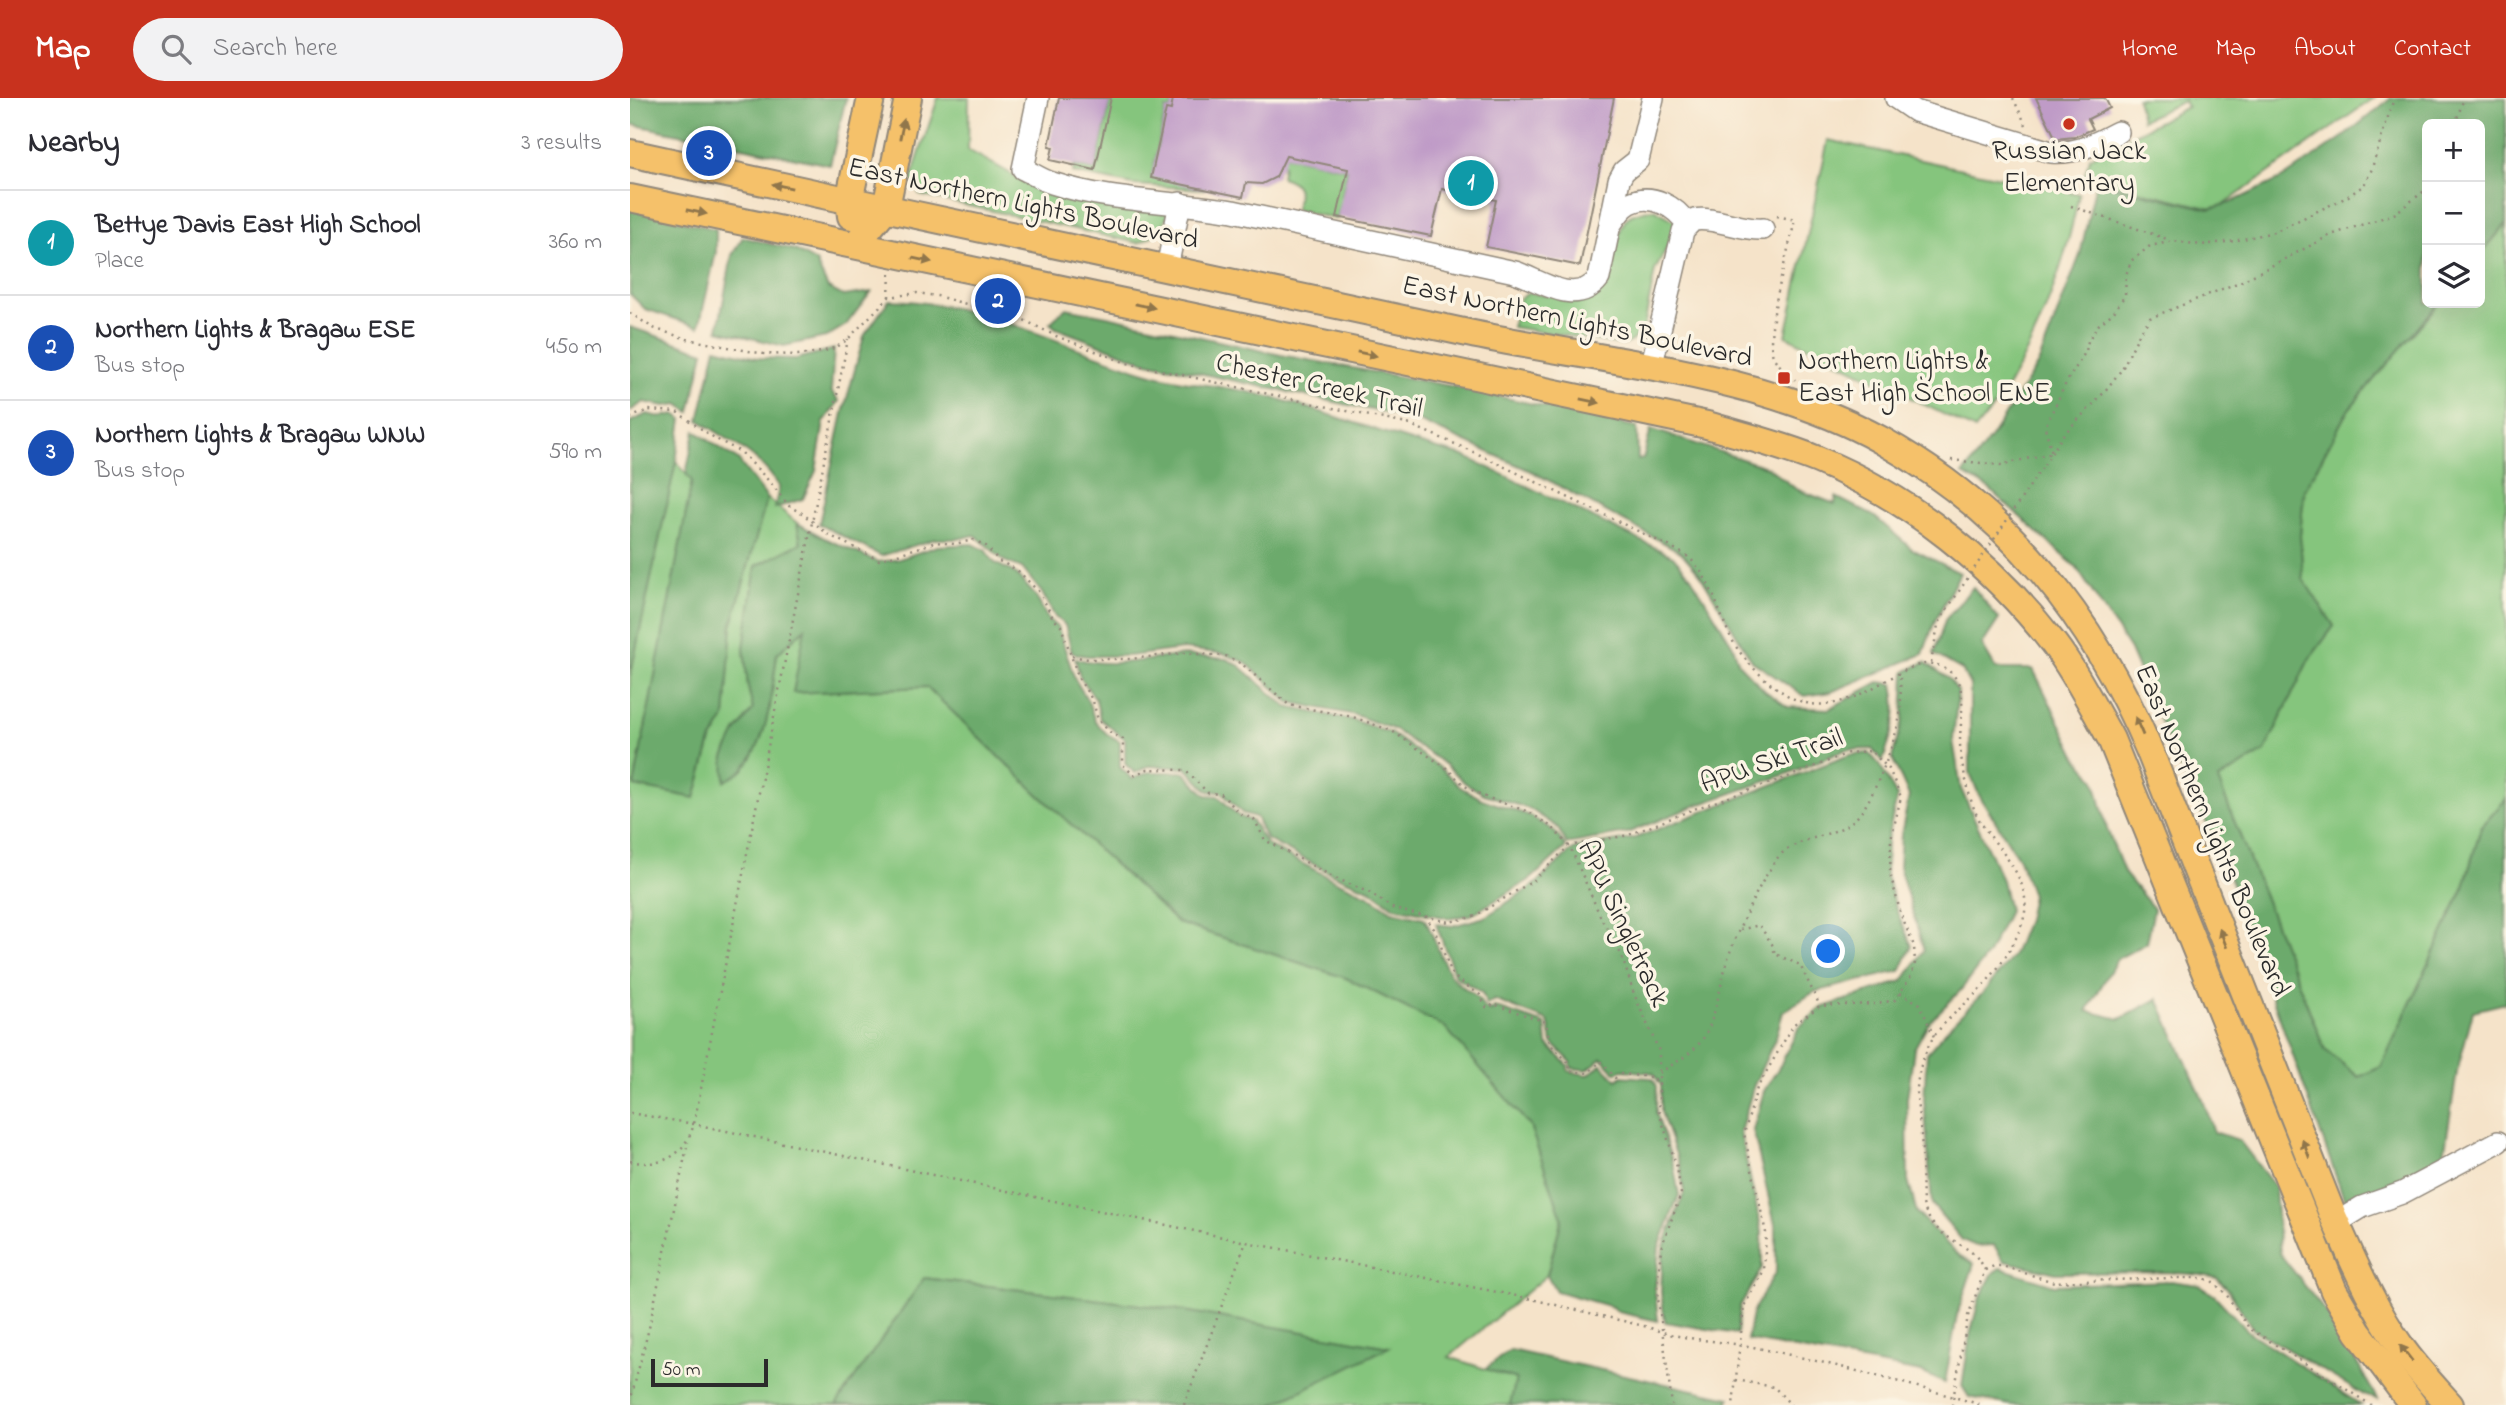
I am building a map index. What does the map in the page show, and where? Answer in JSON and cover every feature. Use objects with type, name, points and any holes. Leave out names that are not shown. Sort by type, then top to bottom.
[{"type":"main road","points":[[855,245],[849,201],[871,98]]},
{"type":"main road","points":[[855,245],[886,208],[908,98]]},
{"type":"main road","name":"East Northern Lights Boulevard","points":[[630,153],[1506,341],[1651,368],[1783,399],[1835,418],[1881,440],[1963,496],[1997,525],[2056,586],[2087,629],[2115,676],[2134,714],[2336,1223],[2377,1309],[2401,1347],[2450,1405]]},
{"type":"main road","name":"East Northern Lights Boulevard","points":[[630,198],[1707,425],[1817,460],[1865,482],[1924,518],[1992,575],[2024,607],[2055,646],[2094,708],[2111,739],[2334,1291],[2358,1332],[2413,1405]]},
{"type":"lane","points":[[1038,98],[1023,169],[1051,183],[1122,199],[1180,203],[1233,211],[1515,272],[1570,293],[1594,285],[1599,278],[1619,180],[1624,171],[1638,160],[1653,98]]},
{"type":"lane","points":[[1896,98],[1915,111],[2051,152],[2070,153],[2118,132]]},
{"type":"lane","points":[[1611,224],[1621,210],[1640,200],[1669,206],[1681,214],[1688,225]]},
{"type":"lane","points":[[1167,268],[1180,203]]},
{"type":"lane","points":[[1651,368],[1683,231],[1695,220],[1755,230],[1768,222]]},
{"type":"lane","points":[[2336,1223],[2362,1207],[2402,1193],[2498,1142]]},
{"type":"path","points":[[2013,98],[2036,147]]},
{"type":"path","points":[[2071,206],[2174,241],[2201,245],[2274,232],[2347,197],[2364,184],[2371,171],[2394,98]]},
{"type":"path","points":[[2457,119],[2464,98]]},
{"type":"path","points":[[1952,1405],[1968,1316],[1985,1270],[1980,1258],[1940,1233],[1926,1214],[1916,1091],[1924,1059],[1934,1037],[1982,988],[2000,964],[2023,921],[2025,909],[2022,884],[2016,871],[1979,820],[1968,790],[1960,742],[1963,700],[1961,687],[1949,672],[1931,663],[1938,625],[2063,435],[2101,396],[2122,369],[2150,318],[2242,281],[2331,234],[2394,214],[2422,193]]},
{"type":"path","points":[[1768,222],[1795,220],[1772,327],[1771,349],[1774,360],[1797,383]]},
{"type":"path","points":[[2052,453],[2045,428],[2097,326],[2114,312],[2125,295],[2126,275],[2131,261],[2150,246],[2174,241]]},
{"type":"path","points":[[630,313],[653,328],[687,339],[764,354],[798,355],[822,352],[837,347],[848,338],[889,297],[890,269]]},
{"type":"path","name":"Chester Creek Trail","points":[[889,297],[917,293],[937,296],[1024,320],[1056,337],[1127,363],[1391,420],[1434,433],[1673,548],[1693,561],[1703,576],[1737,648],[1757,671],[1786,695],[1811,703],[1828,704],[1850,700],[1914,665],[1931,663]]},
{"type":"path","points":[[630,1402],[694,1124],[848,338]]},
{"type":"path","points":[[630,418],[648,410],[677,412],[716,439],[741,452],[784,500],[811,522],[829,535],[880,560],[936,542],[954,544],[974,540],[986,546],[999,562],[1017,570],[1040,593],[1053,618],[1061,626],[1079,678],[1093,701],[1098,720],[1112,734],[1123,739],[1123,765],[1134,775],[1148,769],[1185,770],[1208,793],[1221,794],[1241,814],[1254,819],[1265,841],[1370,893],[1394,909],[1449,922],[1473,917],[1533,881],[1569,846]]},
{"type":"path","points":[[1945,460],[2000,465],[2052,453]]},
{"type":"path","name":"APU Singletrack","points":[[1071,655],[1087,659],[1131,659],[1184,653],[1226,656],[1242,664],[1289,705],[1353,718],[1392,731],[1445,767],[1465,786],[1483,796],[1529,812],[1553,828],[1569,846],[1601,918],[1621,954],[1634,994],[1659,1051],[1658,1112],[1677,1167],[1681,1194],[1661,1248],[1657,1291],[1672,1405]]},
{"type":"path","points":[[1659,1073],[1692,1053],[1706,1035],[1729,954],[1760,887],[1778,858],[1789,847],[1828,835],[1850,824],[1863,811],[1884,764],[1901,707],[1900,674]]},
{"type":"path","name":"APU Ski Trail","points":[[1569,846],[1629,835],[1694,808],[1788,777],[1848,753],[1871,751],[1889,769],[1901,797],[1891,839],[1891,873],[1901,915],[1914,946],[1915,963],[1911,976],[1900,993]]},
{"type":"path","points":[[1425,916],[1434,929],[1453,976],[1480,995],[1486,1007],[1489,1008],[1493,1004],[1546,1022],[1550,1044],[1570,1064],[1569,1071],[1588,1073],[1601,1061],[1615,1078],[1621,1074],[1653,1077],[1659,1085]]},
{"type":"path","points":[[1740,930],[1759,925],[1772,944],[1775,954],[1800,965],[1819,1006]]},
{"type":"path","points":[[1733,1405],[1744,1306],[1764,1270],[1766,1233],[1744,1133],[1757,1087],[1794,1024],[1819,1006],[1876,1004],[1895,1000],[1900,993],[1920,1004],[1934,1037]]},
{"type":"path","points":[[630,1113],[694,1124],[1246,1242],[1527,1298],[1648,1327],[1664,1334],[1738,1345],[1924,1387],[1982,1405]]},
{"type":"path","points":[[630,1161],[663,1162],[688,1141]]},
{"type":"path","points":[[1184,1405],[1246,1242]]},
{"type":"path","points":[[1985,1270],[2001,1266],[2054,1283],[2171,1278],[2203,1278],[2212,1281],[2226,1294],[2249,1328],[2371,1405]]},
{"type":"path","points":[[1736,1380],[1774,1387],[1784,1394],[1791,1405]]},
{"type":"green space","points":[[630,98],[846,98],[830,165],[630,124]]},
{"type":"green space","points":[[938,98],[969,98],[968,150],[1033,186],[1135,211],[1169,211],[1164,223],[1154,234],[1138,243],[920,195],[911,179]]},
{"type":"green space","points":[[1111,98],[1173,98],[1171,110],[1166,109],[1152,176],[1205,189],[1133,185],[1073,173],[1074,166],[1095,170]]},
{"type":"green space","points":[[2137,98],[2374,98],[2216,210],[2084,177],[2090,157],[2187,107],[2184,101],[2142,120]]},
{"type":"green space","points":[[2391,98],[2506,98],[2506,224],[2485,249],[2485,119],[2422,119],[2422,308],[2435,308],[2348,410],[2304,491],[2300,536],[2303,579],[2334,626],[2308,661],[2265,751],[2218,780],[2325,1050],[2359,1077],[2381,1067],[2464,887],[2481,827],[2506,799],[2506,1003],[2473,1011],[2457,1072],[2444,1155],[2378,1189],[2344,1199],[2217,842],[2192,796],[2130,650],[2076,567],[1989,489],[1963,474],[1992,436],[2038,364],[2080,255],[2096,182],[2209,209],[2230,203],[2283,178],[2343,137]]},
{"type":"green space","points":[[1828,140],[2079,194],[2060,268],[2032,341],[1997,403],[1975,430],[1786,336]]},
{"type":"green space","points":[[1274,153],[1348,169],[1337,219],[1295,210],[1296,185],[1281,177],[1283,165],[1272,162]]},
{"type":"green space","points":[[630,209],[716,229],[716,252],[699,327],[645,309],[630,294]]},
{"type":"green space","points":[[1654,209],[1677,222],[1675,232],[1655,270],[1643,332],[1639,330],[1633,340],[1624,345],[1512,327],[1520,298],[1529,293],[1548,296],[1607,283],[1618,239],[1627,218]]},
{"type":"green space","points":[[2506,224],[2506,799],[2481,827],[2464,887],[2381,1067],[2359,1077],[2325,1050],[2218,780],[2265,751],[2308,661],[2334,626],[2303,580],[2300,536],[2304,491],[2348,410],[2435,308],[2485,308],[2485,249]]},
{"type":"green space","points":[[743,237],[795,250],[816,262],[828,288],[843,296],[871,292],[846,325],[826,337],[784,346],[718,330],[732,255]]},
{"type":"green space","points":[[889,300],[923,303],[989,317],[1149,373],[1270,397],[1464,456],[1673,556],[1691,577],[1733,646],[1739,664],[1765,691],[1788,707],[1829,709],[1879,682],[1893,684],[1895,715],[1883,761],[1872,749],[1845,750],[1627,833],[1567,844],[1557,827],[1530,809],[1484,794],[1465,783],[1446,765],[1393,729],[1355,715],[1289,702],[1245,662],[1225,654],[1184,649],[1129,656],[1087,656],[1072,653],[1065,625],[1055,617],[1042,593],[1022,568],[1004,561],[975,535],[958,539],[935,539],[881,556],[819,524],[843,413],[864,336]]},
{"type":"green space","points":[[1066,308],[1281,355],[1456,387],[1637,427],[1638,460],[1643,459],[1651,429],[1769,468],[1796,489],[1835,504],[1836,497],[1874,516],[1912,549],[1960,573],[1935,621],[1923,654],[1831,692],[1804,696],[1752,661],[1700,574],[1681,552],[1533,472],[1414,419],[1143,361],[1056,328],[1050,323]]},
{"type":"green space","points":[[630,327],[704,352],[690,412],[678,404],[665,406],[644,402],[630,411]]},
{"type":"green space","points":[[716,348],[757,358],[796,359],[834,349],[831,391],[839,401],[824,422],[816,471],[803,499],[775,508],[779,487],[772,476],[743,449],[699,420]]},
{"type":"green space","points":[[647,414],[661,417],[675,414],[682,419],[676,461],[630,677],[630,422]]},
{"type":"green space","points":[[695,431],[738,460],[767,498],[732,624],[725,718],[711,741],[695,798],[634,786],[692,481],[686,474]]},
{"type":"green space","points":[[676,461],[692,481],[634,786],[695,797],[711,741],[725,718],[732,624],[767,498],[797,523],[801,543],[756,566],[744,649],[753,709],[736,732],[725,781],[743,770],[770,708],[777,654],[806,627],[793,693],[927,687],[1178,923],[1346,978],[1445,1027],[1530,1126],[1562,1218],[1547,1275],[1449,1357],[1516,1379],[1510,1405],[1272,1405],[1387,1347],[1173,1309],[925,1278],[836,1405],[630,1405],[630,677]]},
{"type":"green space","points":[[797,523],[878,562],[899,559],[937,546],[973,544],[985,550],[995,563],[1015,573],[1035,595],[1048,619],[1058,628],[1075,679],[1088,701],[1095,721],[1107,734],[1120,741],[1120,767],[1132,779],[1149,772],[1184,772],[1206,795],[1218,796],[1238,816],[1252,821],[1267,845],[1368,895],[1392,911],[1424,918],[1453,978],[1473,994],[1484,1008],[1492,1011],[1494,1007],[1545,1024],[1547,1044],[1568,1065],[1568,1071],[1588,1075],[1601,1064],[1617,1080],[1622,1076],[1652,1078],[1657,1086],[1656,1112],[1674,1167],[1679,1195],[1659,1247],[1655,1291],[1658,1321],[1618,1312],[1612,1307],[1556,1291],[1547,1275],[1562,1218],[1530,1126],[1445,1027],[1346,978],[1178,923],[927,687],[793,693],[805,628],[777,654],[768,715],[759,744],[741,771],[725,781],[724,757],[736,732],[753,709],[744,648],[756,566],[801,543]]},
{"type":"green space","points":[[1973,587],[1999,619],[1982,645],[1996,669],[2033,669],[2077,757],[2095,780],[2107,829],[2125,874],[2154,909],[2147,943],[2117,959],[2087,1011],[2120,1019],[2158,999],[2203,1100],[2214,1132],[2239,1140],[2275,1187],[2280,1254],[2335,1324],[2377,1399],[2366,1396],[2253,1329],[2227,1288],[2217,1278],[2166,1272],[2056,1273],[2004,1261],[1994,1245],[1976,1246],[1962,1240],[1932,1204],[1924,1099],[1927,1053],[1982,994],[2013,955],[2027,920],[2032,895],[2019,859],[1979,795],[1970,773],[1970,685],[1962,670],[1934,654],[1945,620]]},
{"type":"green space","points":[[1184,655],[1227,659],[1240,666],[1287,707],[1353,720],[1390,733],[1442,769],[1460,787],[1482,799],[1528,815],[1553,830],[1566,847],[1531,879],[1471,915],[1448,918],[1394,907],[1371,890],[1334,875],[1266,839],[1256,817],[1242,813],[1221,792],[1208,791],[1186,768],[1148,766],[1135,773],[1125,764],[1125,739],[1100,719],[1096,700],[1080,677],[1075,658],[1115,663]]},
{"type":"green space","points":[[1925,662],[1949,679],[1958,691],[1953,740],[1961,789],[2002,880],[2009,911],[1988,954],[1960,991],[1929,1022],[1914,1049],[1907,1098],[1908,1180],[1917,1213],[1957,1254],[1974,1264],[1957,1315],[1945,1383],[1921,1372],[1747,1340],[1752,1313],[1776,1271],[1776,1229],[1753,1130],[1764,1091],[1799,1027],[1821,1008],[1903,981],[1924,950],[1899,867],[1901,835],[1909,796],[1892,758],[1903,720],[1905,672]]},
{"type":"green space","points":[[1869,753],[1880,765],[1897,797],[1887,840],[1886,876],[1912,946],[1900,971],[1814,992],[1783,1012],[1776,1037],[1754,1085],[1740,1132],[1762,1232],[1762,1268],[1740,1306],[1737,1334],[1665,1322],[1661,1292],[1663,1249],[1684,1193],[1680,1166],[1661,1112],[1661,1085],[1653,1073],[1622,1070],[1616,1073],[1602,1058],[1587,1070],[1571,1068],[1571,1062],[1552,1043],[1548,1021],[1494,1000],[1487,1005],[1482,993],[1455,976],[1436,924],[1452,926],[1485,917],[1537,883],[1577,848],[1635,838],[1849,755]]},
{"type":"green space","points":[[2000,1268],[2054,1285],[2171,1281],[2199,1285],[2215,1296],[2249,1332],[2361,1405],[2011,1405],[1969,1397],[1962,1386],[1970,1335],[1979,1300],[1993,1273]]},
{"type":"green space","points":[[924,1278],[1173,1309],[1389,1347],[1272,1405],[836,1405]]},
{"type":"green space","points":[[1510,1350],[1730,1398],[1728,1405],[1510,1405],[1516,1379],[1485,1369]]},
{"type":"building","points":[[1059,98],[1111,98],[1095,170],[1050,160],[1053,147],[1049,146]]},
{"type":"building","points":[[1173,98],[1614,98],[1580,266],[1486,247],[1496,200],[1442,189],[1431,236],[1337,217],[1348,169],[1286,156],[1276,177],[1262,184],[1246,183],[1243,197],[1151,178],[1166,109],[1171,110]]},
{"type":"building","name":"Russian Jack Elementary","points":[[2036,98],[2105,98],[2110,108],[2088,119],[2093,129],[2074,137],[2056,139]]},
{"type":"place","name":"Russian Jack Elementary","points":[[2069,124]]},
{"type":"place","name":"Northern Lights & Bragaw WNW","points":[[709,153]]},
{"type":"place","name":"Bettye Davis East High School","points":[[1471,183]]},
{"type":"place","name":"Northern Lights & Bragaw ESE","points":[[998,301]]},
{"type":"place","name":"Northern Lights & East High School ENE","points":[[1784,378]]}]
